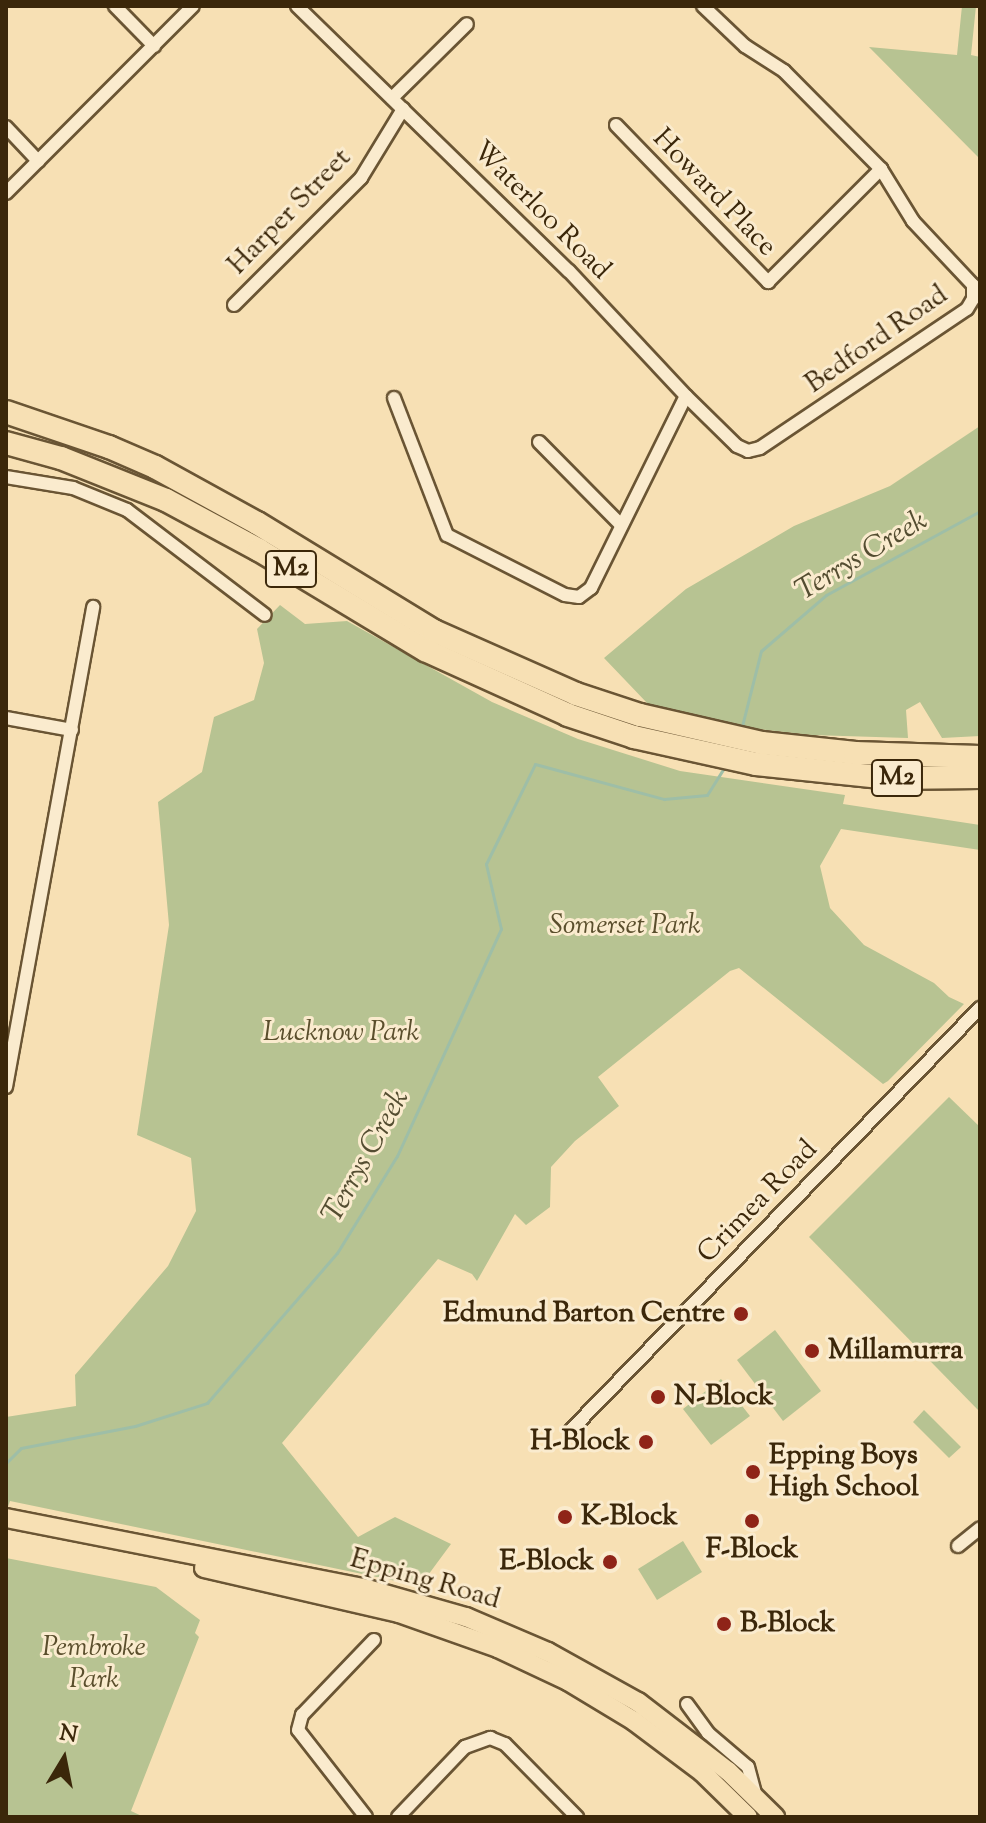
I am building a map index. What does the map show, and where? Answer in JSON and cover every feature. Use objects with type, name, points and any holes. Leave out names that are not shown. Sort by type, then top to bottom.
[{"type":"highway","name":"M2","points":[[6,412],[94,441],[155,467],[257,523],[434,631],[572,704],[640,715],[725,736],[815,750],[980,757]]},
{"type":"highway","name":"M2","points":[[6,443],[61,458],[166,500],[259,550],[425,650],[572,704],[677,747],[813,772],[890,778],[980,777]]},
{"type":"main road","name":"Epping Road","points":[[6,1518],[322,1579],[466,1617],[548,1652],[629,1697],[681,1733],[775,1817]]},
{"type":"main road","name":"Epping Road","points":[[6,1530],[262,1580],[399,1613],[469,1636],[568,1681],[634,1721],[702,1772],[748,1817]]},
{"type":"street","points":[[115,6],[154,46]]},
{"type":"street","points":[[6,193],[193,6]]},
{"type":"street","name":"Waterloo Road","points":[[297,6],[569,271],[686,396],[737,446],[748,451]]},
{"type":"street","points":[[703,6],[745,46],[784,71],[881,169]]},
{"type":"street","points":[[392,98],[467,24]]},
{"type":"street","name":"Harper Street","points":[[234,305],[361,178],[403,109]]},
{"type":"street","name":"Howard Place","points":[[616,125],[768,282],[881,169]]},
{"type":"street","points":[[6,127],[38,161]]},
{"type":"street","name":"Bedford Road","points":[[748,451],[760,448],[954,318],[967,309],[973,299],[973,285],[965,273],[913,221],[881,169]]},
{"type":"street","points":[[394,398],[447,535],[565,595],[579,597],[591,588],[686,396]]},
{"type":"street","points":[[539,442],[621,525]]},
{"type":"street","points":[[6,477],[73,488],[127,510],[265,615]]},
{"type":"street","points":[[6,1087],[93,607]]},
{"type":"street","points":[[6,718],[72,730]]},
{"type":"street","name":"Crimea Road","points":[[571,1430],[980,1008]]},
{"type":"street","points":[[958,1546],[980,1528]]},
{"type":"street","points":[[366,1817],[298,1730],[302,1715],[374,1640]]},
{"type":"street","points":[[687,1704],[708,1733],[748,1767],[756,1797]]},
{"type":"street","points":[[398,1817],[465,1747],[490,1738],[505,1744],[577,1817]]},
{"type":"green space","points":[[962,6],[976,6],[971,55],[980,57],[978,157],[869,47],[957,55]]},
{"type":"green space","points":[[980,426],[980,736],[942,738],[920,702],[906,710],[908,738],[811,735],[731,726],[648,704],[604,658],[686,589],[794,526],[890,486]]},
{"type":"green space","name":"Lucknow Park","points":[[280,605],[305,624],[347,621],[492,702],[578,739],[680,771],[845,795],[843,804],[980,825],[980,850],[841,829],[820,866],[830,908],[864,945],[934,983],[949,997],[964,1004],[888,1081],[883,1084],[739,968],[730,971],[598,1077],[619,1106],[575,1141],[551,1167],[550,1207],[526,1225],[515,1214],[477,1281],[472,1274],[438,1259],[282,1443],[358,1537],[395,1517],[451,1544],[420,1586],[10,1501],[6,1512],[6,1417],[76,1406],[75,1375],[168,1266],[196,1211],[191,1158],[137,1135],[169,925],[158,802],[202,772],[214,717],[254,700],[264,663],[257,629]]},
{"type":"green space","points":[[949,1097],[980,1127],[980,1412],[809,1237]]},
{"type":"green space","points":[[775,1330],[821,1391],[783,1421],[737,1360]]},
{"type":"green space","points":[[721,1379],[750,1416],[711,1445],[683,1409]]},
{"type":"green space","points":[[924,1410],[961,1447],[949,1458],[913,1422]]},
{"type":"green space","points":[[683,1541],[702,1572],[657,1600],[638,1569]]},
{"type":"green space","name":"Pembroke Park","points":[[6,1558],[156,1587],[200,1620],[195,1633],[199,1637],[131,1811],[144,1817],[6,1817]]},
{"type":"waterway","name":"Terrys Creek","points":[[741,730],[761,651],[826,595],[980,511]]},
{"type":"waterway","name":"Terrys Creek","points":[[6,1463],[21,1448],[135,1426],[207,1403],[337,1253],[397,1156],[501,929],[486,864],[535,764],[664,799],[707,795],[725,766]]},
{"type":"place","name":"Edmund Barton Centre","points":[[741,1314]]},
{"type":"place","name":"Millamurra","points":[[812,1351]]},
{"type":"place","name":"N-Block","points":[[658,1397]]},
{"type":"place","name":"H-Block","points":[[646,1442]]},
{"type":"place","name":"Epping Boys High School","points":[[753,1472]]},
{"type":"place","name":"K-Block","points":[[565,1517]]},
{"type":"place","name":"F-Block","points":[[752,1521]]},
{"type":"place","name":"E-Block","points":[[610,1562]]},
{"type":"place","name":"B-Block","points":[[724,1624]]},
{"type":"park label","name":"Somerset Park","points":[[625,926]]}]
